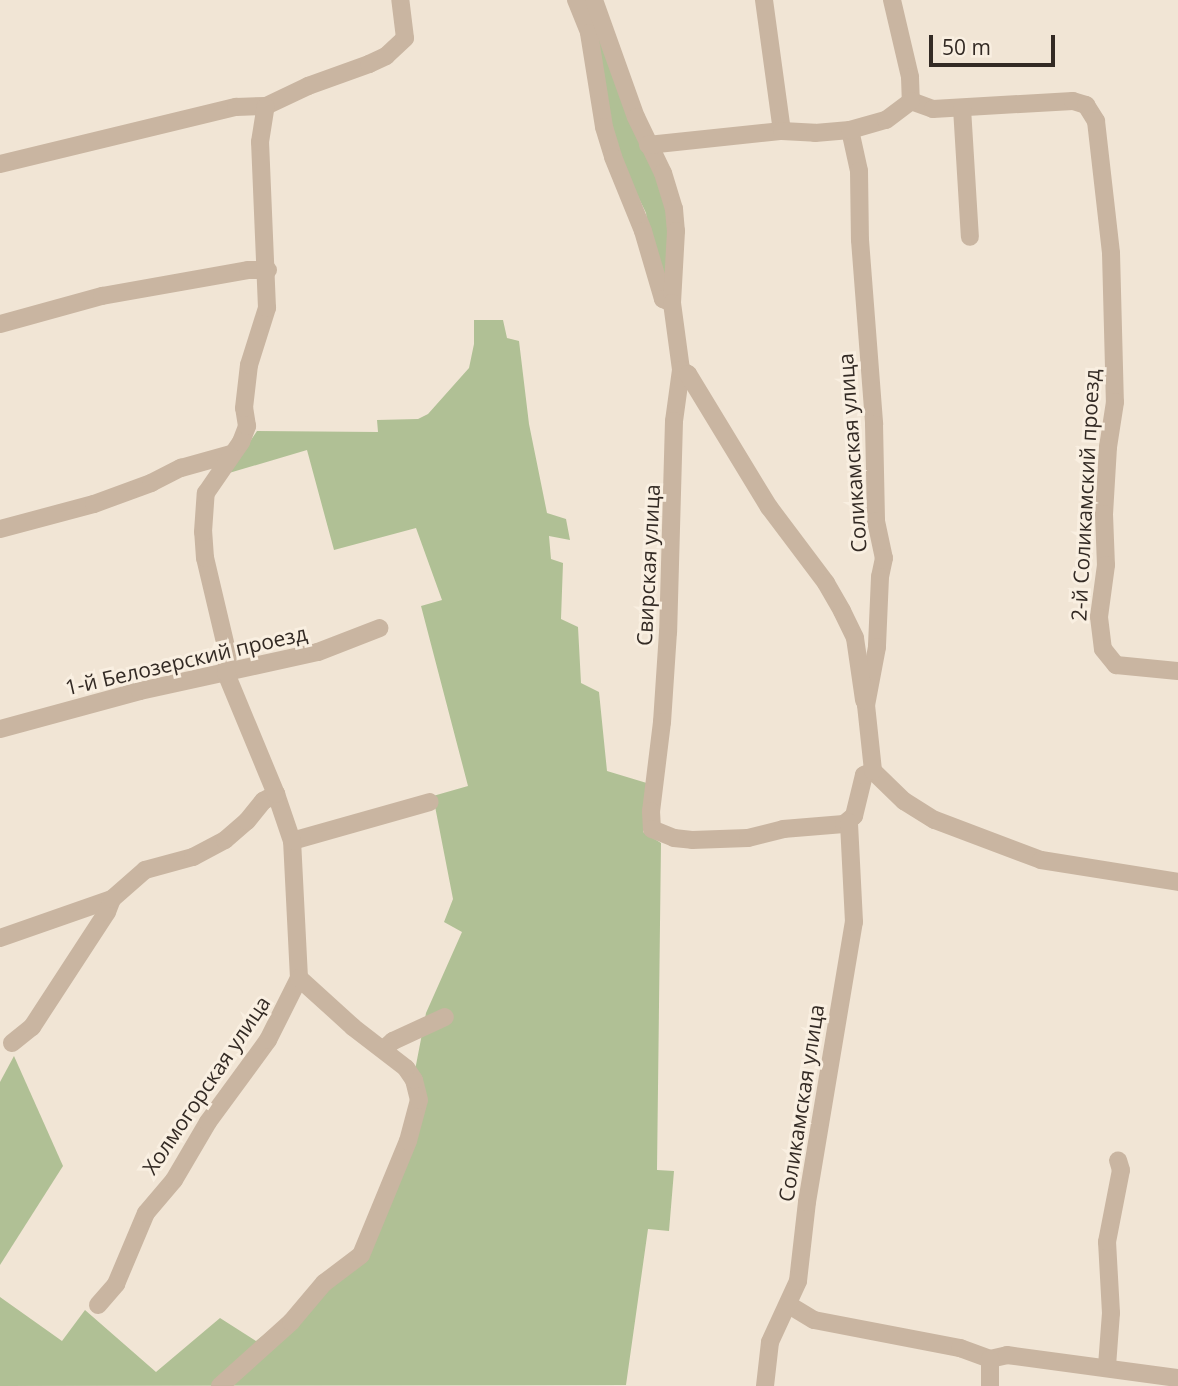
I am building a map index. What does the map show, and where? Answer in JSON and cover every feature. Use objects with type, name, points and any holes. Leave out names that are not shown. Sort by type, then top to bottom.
[{"type":"street","points":[[0,164],[236,107],[266,106],[308,86],[369,64],[386,55],[405,38],[400,0]]},
{"type":"street","name":"Свирская улица","points":[[576,0],[589,33],[604,127],[613,157],[643,232],[663,299],[673,303]]},
{"type":"street","name":"Свирская улица","points":[[594,0],[648,145],[663,173],[674,209],[676,263],[673,303],[681,370],[674,421],[668,632],[652,829],[674,838],[692,840],[748,838],[783,829],[849,822]]},
{"type":"street","points":[[764,0],[782,131]]},
{"type":"street","points":[[648,145],[782,131],[850,130],[886,120],[911,101],[910,77],[892,0]]},
{"type":"street","name":"2-й Соликамский проезд","points":[[911,101],[933,110],[1073,101],[1086,105],[1096,121],[1111,253],[1115,402],[1108,447],[1104,514],[1106,565],[1099,617],[1103,649],[1116,665],[1178,671]]},
{"type":"street","name":"Холмогорская улица","points":[[98,1305],[116,1284],[146,1213],[174,1180],[208,1122],[268,1040],[299,978],[292,841],[276,794],[226,673],[228,655],[205,558],[203,512],[206,493],[241,442],[247,426],[244,408],[249,365],[267,309],[268,270],[260,169],[260,142],[266,106]]},
{"type":"street","points":[[962,108],[970,237]]},
{"type":"street","name":"Соликамская улица","points":[[850,130],[859,171],[860,240],[874,424],[876,521],[884,558],[880,577],[877,647],[866,705],[873,771]]},
{"type":"street","points":[[0,324],[102,296],[248,270],[268,270]]},
{"type":"street","points":[[681,370],[688,374],[769,508],[826,583],[842,611],[855,638],[862,697],[866,705]]},
{"type":"street","points":[[0,529],[93,504],[151,483],[181,468],[231,454]]},
{"type":"street","name":"1-й Белозерский проезд","points":[[0,729],[140,691],[318,652],[380,628]]},
{"type":"street","points":[[849,822],[857,808],[864,775],[873,771],[904,801],[935,820],[1041,860],[1178,882]]},
{"type":"street","points":[[0,938],[112,899],[145,870],[193,857],[225,840],[247,821],[263,801],[276,794]]},
{"type":"street","points":[[292,841],[430,802]]},
{"type":"street","name":"Соликамская улица","points":[[765,1386],[770,1342],[799,1281],[807,1202],[854,922],[849,822]]},
{"type":"street","points":[[12,1043],[32,1027],[107,912],[112,899]]},
{"type":"street","points":[[220,1386],[291,1322],[324,1283],[361,1255],[368,1246],[408,1141],[419,1100],[414,1080],[406,1068],[353,1027],[299,978]]},
{"type":"street","points":[[384,1049],[393,1041],[445,1017]]},
{"type":"street","points":[[1107,1366],[1111,1313],[1107,1242],[1121,1170],[1118,1160]]},
{"type":"street","points":[[789,1305],[814,1320],[960,1348],[990,1359],[1007,1355],[1107,1366],[1178,1378]]},
{"type":"street","points":[[990,1359],[990,1386]]},
{"type":"green space","points":[[583,0],[590,0],[669,205],[668,291],[648,231],[646,213],[618,155]]},
{"type":"green space","points":[[474,320],[503,320],[507,338],[519,341],[529,424],[547,513],[566,519],[570,540],[549,536],[551,559],[563,563],[561,619],[578,627],[581,683],[599,692],[607,771],[650,784],[643,832],[661,843],[657,1170],[674,1171],[669,1231],[648,1229],[626,1385],[0,1386],[0,1297],[62,1341],[85,1310],[156,1372],[220,1318],[256,1341],[284,1319],[355,1251],[362,1241],[415,1098],[409,1083],[416,1065],[426,1013],[462,932],[444,922],[453,899],[433,796],[468,786],[421,606],[442,600],[416,528],[334,550],[307,450],[229,473],[257,431],[378,432],[377,420],[418,419],[428,414],[469,368],[474,344]]},
{"type":"green space","points":[[14,1056],[63,1166],[0,1265],[0,1082]]}]
